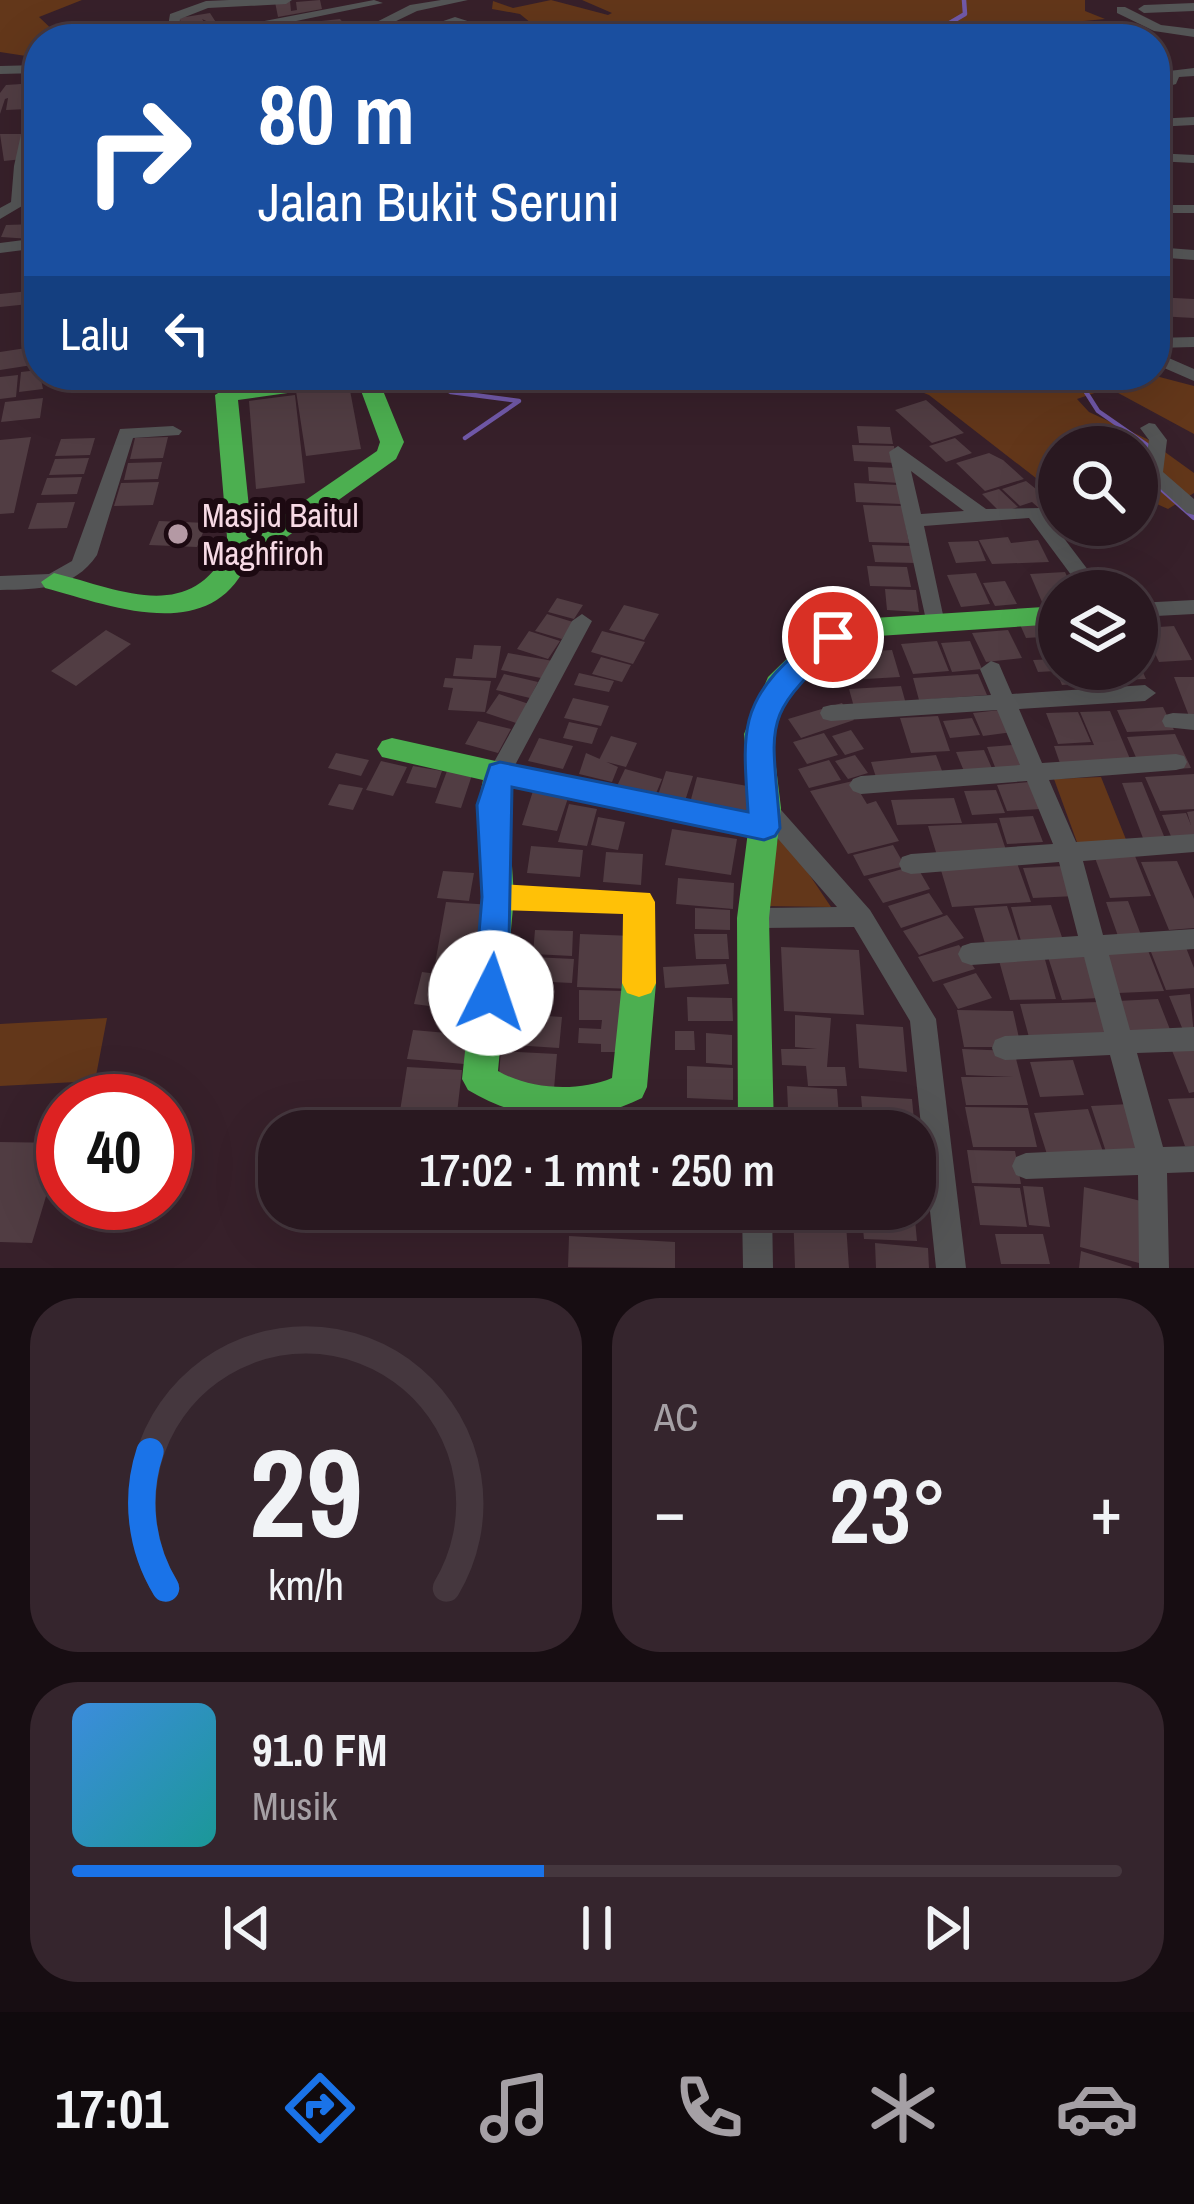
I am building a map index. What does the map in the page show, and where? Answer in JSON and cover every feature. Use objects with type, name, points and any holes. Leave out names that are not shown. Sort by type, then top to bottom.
[{"type":"street","points":[[173,24],[174,17],[206,5],[286,0]]},
{"type":"street","points":[[380,24],[414,8],[462,0]]},
{"type":"street","points":[[266,24],[375,1],[414,8]]},
{"type":"street","points":[[1144,9],[1194,7]]},
{"type":"street","points":[[1121,10],[1150,24]]},
{"type":"street","points":[[18,203],[15,182],[24,165]]},
{"type":"street","points":[[0,215],[24,199]]},
{"type":"street","points":[[238,559],[226,395],[260,390]]},
{"type":"street","points":[[0,583],[54,582],[147,608],[218,586],[238,559],[388,454],[387,424],[373,390]]},
{"type":"street","points":[[54,582],[75,571],[87,555],[126,433],[173,431]]},
{"type":"street","points":[[935,624],[898,452],[982,515]]},
{"type":"street","points":[[1158,478],[1194,509]]},
{"type":"street","points":[[914,521],[1034,512],[1078,570]]},
{"type":"street","points":[[1158,609],[1194,607]]},
{"type":"street","points":[[756,1110],[754,917],[765,818],[758,734],[778,685],[833,637],[858,628],[1038,617]]},
{"type":"street","points":[[498,897],[639,902],[639,992],[628,1088],[622,1095],[589,1102],[500,1094],[480,1079],[498,897],[492,831],[500,773],[582,621]]},
{"type":"street","points":[[992,669],[1068,850],[1152,1160],[1154,1268]]},
{"type":"street","points":[[831,713],[1145,693]]},
{"type":"street","points":[[392,748],[500,773],[765,818],[862,917],[923,1019],[951,1268]]},
{"type":"street","points":[[861,785],[1176,762]]},
{"type":"street","points":[[911,864],[1194,843]]},
{"type":"street","points":[[754,917],[862,917]]},
{"type":"street","points":[[971,954],[1194,939]]},
{"type":"street","points":[[1005,1048],[1194,1039]]},
{"type":"street","points":[[1026,1166],[1194,1159]]},
{"type":"street","points":[[757,1230],[758,1268]]},
{"type":"shaded area","points":[[0,0],[82,0],[39,17],[46,24],[24,24],[24,56],[0,52]]},
{"type":"shaded area","points":[[551,0],[608,15],[612,13],[582,0],[1085,0],[1085,11],[1105,19],[1073,24],[532,24],[520,14],[492,9],[493,1],[513,8]]},
{"type":"shaded area","points":[[1170,380],[1194,386],[1194,434],[1113,390],[1170,390]]},
{"type":"shaded area","points":[[916,390],[1103,390],[1077,399],[1089,412],[1119,426],[1038,426],[1038,480]]},
{"type":"shaded area","points":[[1158,447],[1194,473],[1194,493],[1168,509],[1158,504]]},
{"type":"shaded area","points":[[1101,777],[1127,842],[1078,845],[1054,779]]},
{"type":"shaded area","points":[[780,831],[831,907],[762,906]]},
{"type":"shaded area","points":[[107,1018],[96,1074],[36,1074],[36,1084],[0,1086],[0,1024]]},
{"type":"building","points":[[320,0],[322,9],[278,17],[275,2],[290,1],[291,11],[297,10],[296,2]]},
{"type":"building","points":[[210,13],[217,24],[202,19],[206,24],[182,24],[179,18]]},
{"type":"building","points":[[340,19],[344,24],[314,24]]},
{"type":"building","points":[[24,83],[24,109],[6,110],[8,98],[0,114],[0,93],[6,85],[21,84],[22,91]]},
{"type":"building","points":[[0,134],[24,134],[23,159],[4,161]]},
{"type":"building","points":[[24,224],[24,239],[1,237],[6,225]]},
{"type":"building","points":[[24,292],[24,305],[0,307],[0,294]]},
{"type":"building","points":[[1170,298],[1194,299],[1194,318],[1170,317]]},
{"type":"building","points":[[24,348],[24,366],[0,370],[0,352]]},
{"type":"building","points":[[18,375],[16,397],[0,399],[0,377]]},
{"type":"building","points":[[350,390],[361,449],[306,456],[296,391]]},
{"type":"building","points":[[295,395],[305,483],[256,489],[249,401]]},
{"type":"building","points":[[43,398],[40,418],[1,422],[5,402]]},
{"type":"building","points":[[926,400],[964,433],[932,443],[895,410]]},
{"type":"building","points":[[857,426],[890,427],[893,444],[859,443]]},
{"type":"building","points":[[31,437],[14,513],[0,514],[0,440]]},
{"type":"building","points":[[168,437],[163,458],[130,459],[135,438]]},
{"type":"building","points":[[95,438],[90,455],[55,456],[61,439]]},
{"type":"building","points":[[955,438],[972,453],[946,462],[929,446]]},
{"type":"building","points":[[852,445],[894,446],[896,463],[854,461]]},
{"type":"building","points":[[989,453],[1024,479],[985,491],[956,463]]},
{"type":"building","points":[[89,458],[84,474],[49,475],[55,459]]},
{"type":"building","points":[[162,462],[158,479],[124,480],[128,463]]},
{"type":"building","points":[[868,467],[897,468],[899,483],[869,481]]},
{"type":"building","points":[[82,477],[77,494],[41,495],[47,478]]},
{"type":"building","points":[[1026,481],[1038,491],[1038,507],[1032,502],[1020,506],[1002,489]]},
{"type":"building","points":[[159,482],[153,505],[114,506],[121,483]]},
{"type":"building","points":[[854,483],[898,485],[901,504],[856,502]]},
{"type":"building","points":[[999,489],[1018,507],[1001,513],[982,494]]},
{"type":"building","points":[[75,502],[67,528],[28,529],[37,503]]},
{"type":"building","points":[[863,505],[902,506],[909,543],[869,542]]},
{"type":"building","name":"Masjid Baitul Maghfiroh","points":[[159,521],[207,523],[197,547],[149,545]]},
{"type":"building","points":[[979,540],[1038,540],[1049,562],[992,564]]},
{"type":"building","points":[[978,541],[986,561],[956,563],[948,542]]},
{"type":"building","points":[[872,545],[912,546],[916,563],[875,562]]},
{"type":"building","points":[[867,566],[907,567],[911,587],[870,586]]},
{"type":"building","points":[[976,573],[990,604],[961,607],[947,575]]},
{"type":"building","points":[[1005,581],[1017,604],[995,606],[983,583]]},
{"type":"building","points":[[885,589],[916,590],[919,612],[887,610]]},
{"type":"building","points":[[557,598],[583,605],[574,619],[548,612]]},
{"type":"building","points":[[624,605],[659,614],[644,640],[609,630]]},
{"type":"building","points":[[547,614],[573,622],[562,639],[535,631]]},
{"type":"building","points":[[1038,619],[1038,637],[1026,638],[1018,620]]},
{"type":"building","points":[[1174,626],[1192,660],[1159,662],[1158,627]]},
{"type":"building","points":[[106,630],[131,644],[76,686],[51,671]]},
{"type":"building","points":[[1008,630],[1022,658],[986,662],[972,633]]},
{"type":"building","points":[[529,631],[560,641],[548,659],[517,649]]},
{"type":"building","points":[[602,631],[645,642],[633,664],[591,652]]},
{"type":"building","points":[[937,641],[949,671],[913,674],[901,644]]},
{"type":"building","points":[[970,641],[982,669],[952,672],[941,643]]},
{"type":"building","points":[[474,645],[501,646],[496,678],[453,676],[456,658],[472,659]]},
{"type":"building","points":[[892,650],[900,677],[848,680],[841,653]]},
{"type":"building","points":[[508,653],[553,661],[546,679],[501,670]]},
{"type":"building","points":[[601,657],[631,665],[622,682],[592,674]]},
{"type":"building","points":[[579,673],[614,681],[609,692],[574,685]]},
{"type":"building","points":[[504,674],[538,682],[530,698],[496,690]]},
{"type":"building","points":[[978,674],[987,695],[919,700],[913,678]]},
{"type":"building","points":[[1174,677],[1194,677],[1194,716],[1189,716]]},
{"type":"building","points":[[445,678],[491,681],[485,712],[448,710],[453,688],[443,687]]},
{"type":"building","points":[[901,686],[906,704],[854,707],[849,689]]},
{"type":"building","points":[[499,694],[529,704],[516,723],[486,713]]},
{"type":"building","points":[[573,698],[609,706],[601,726],[564,718]]},
{"type":"building","points":[[842,703],[854,720],[801,738],[788,719]]},
{"type":"building","points":[[1163,707],[1174,730],[1127,732],[1117,710]]},
{"type":"building","points":[[1009,709],[1020,731],[983,736],[973,713]]},
{"type":"building","points":[[1110,711],[1133,766],[1063,772],[1054,746],[1094,745],[1080,712]]},
{"type":"building","points":[[1078,712],[1091,742],[1058,744],[1046,713]]},
{"type":"building","points":[[938,716],[950,751],[911,753],[900,718]]},
{"type":"building","points":[[972,718],[980,735],[950,738],[943,721]]},
{"type":"building","points":[[478,721],[511,729],[498,753],[465,744]]},
{"type":"building","points":[[569,722],[598,728],[592,744],[563,738]]},
{"type":"building","points":[[851,730],[864,749],[845,755],[832,736]]},
{"type":"building","points":[[824,733],[838,755],[807,764],[793,742]]},
{"type":"building","points":[[1175,734],[1191,768],[1142,771],[1127,737]]},
{"type":"building","points":[[611,736],[637,743],[626,767],[599,760]]},
{"type":"building","points":[[539,738],[573,746],[563,769],[528,761]]},
{"type":"building","points":[[1025,744],[1035,768],[997,772],[987,747]]},
{"type":"building","points":[[984,750],[994,773],[966,776],[956,752]]},
{"type":"building","points":[[336,753],[369,760],[361,776],[328,768]]},
{"type":"building","points":[[586,753],[618,767],[612,782],[579,774]]},
{"type":"building","points":[[855,755],[868,773],[848,779],[835,761]]},
{"type":"building","points":[[936,755],[944,776],[878,783],[871,762]]},
{"type":"building","points":[[829,760],[841,780],[809,788],[798,769]]},
{"type":"building","points":[[381,761],[407,767],[393,796],[366,790]]},
{"type":"building","points":[[413,766],[442,771],[436,788],[406,783]]},
{"type":"building","points":[[625,769],[662,779],[655,796],[617,786]]},
{"type":"building","points":[[447,771],[472,775],[461,808],[435,803]]},
{"type":"building","points":[[666,771],[693,776],[685,801],[658,795]]},
{"type":"building","points":[[1194,774],[1194,809],[1160,811],[1145,777]]},
{"type":"building","points":[[697,777],[753,787],[747,814],[690,803]]},
{"type":"building","points":[[853,781],[867,804],[876,801],[899,841],[848,854],[810,791]]},
{"type":"building","points":[[1029,782],[1040,809],[1007,811],[997,785]]},
{"type":"building","points":[[1142,782],[1168,846],[1146,846],[1122,783]]},
{"type":"building","points":[[339,784],[363,788],[353,810],[328,805]]},
{"type":"building","points":[[996,790],[1005,813],[972,815],[964,791]]},
{"type":"building","points":[[533,791],[568,798],[557,831],[522,825]]},
{"type":"building","points":[[954,798],[962,823],[897,825],[891,800]]},
{"type":"building","points":[[569,804],[597,809],[587,846],[558,842]]},
{"type":"building","points":[[1194,811],[1194,840],[1173,841],[1162,815],[1186,813],[1191,825],[1187,812]]},
{"type":"building","points":[[1033,816],[1043,842],[1007,844],[999,818]]},
{"type":"building","points":[[598,817],[625,822],[618,850],[591,845]]},
{"type":"building","points":[[997,823],[1009,859],[939,862],[928,826]]},
{"type":"building","points":[[672,829],[737,839],[731,875],[665,865]]},
{"type":"building","points":[[893,845],[905,866],[864,876],[853,855]]},
{"type":"building","points":[[531,846],[583,850],[580,877],[527,873]]},
{"type":"building","points":[[606,852],[643,854],[641,885],[603,882]]},
{"type":"building","points":[[1135,856],[1151,896],[1110,898],[1095,858]]},
{"type":"building","points":[[1177,861],[1194,899],[1194,928],[1169,930],[1141,862]]},
{"type":"building","points":[[1017,863],[1031,902],[952,907],[940,867]]},
{"type":"building","points":[[916,865],[930,889],[883,903],[868,879]]},
{"type":"building","points":[[1065,866],[1076,896],[1033,898],[1023,868]]},
{"type":"building","points":[[443,871],[474,873],[469,901],[437,898]]},
{"type":"building","points":[[678,878],[734,883],[733,909],[676,904]]},
{"type":"building","points":[[929,893],[943,914],[901,928],[888,906]]},
{"type":"building","points":[[1128,901],[1141,935],[1118,936],[1106,902]]},
{"type":"building","points":[[446,902],[493,905],[483,967],[435,964]]},
{"type":"building","points":[[1051,905],[1066,949],[1024,951],[1011,907]]},
{"type":"building","points":[[1007,906],[1022,951],[988,953],[974,908]]},
{"type":"building","points":[[695,908],[730,910],[730,930],[695,929]]},
{"type":"building","points":[[947,915],[964,938],[919,955],[903,931]]},
{"type":"building","points":[[535,930],[573,931],[572,956],[533,954]]},
{"type":"building","points":[[580,934],[634,936],[634,989],[577,987]]},
{"type":"building","points":[[694,934],[727,934],[729,959],[696,959]]},
{"type":"building","points":[[959,945],[975,969],[933,982],[918,957]]},
{"type":"building","points":[[1185,945],[1194,968],[1194,988],[1166,990],[1149,947]]},
{"type":"building","points":[[781,947],[859,950],[864,1015],[784,1011]]},
{"type":"building","points":[[1147,948],[1164,991],[1118,993],[1102,950]]},
{"type":"building","points":[[1044,956],[1056,999],[1010,1000],[998,957]]},
{"type":"building","points":[[1084,956],[1099,998],[1062,1000],[1048,957]]},
{"type":"building","points":[[532,957],[574,959],[572,983],[530,981]]},
{"type":"building","points":[[726,964],[729,984],[665,988],[663,967]]},
{"type":"building","points":[[422,972],[475,979],[467,1011],[414,1004]]},
{"type":"building","points":[[976,973],[992,998],[958,1009],[943,984]]},
{"type":"building","points":[[579,990],[626,991],[624,1052],[601,1052],[601,1044],[578,1043],[579,1028],[601,1029],[602,1020],[579,1020]]},
{"type":"building","points":[[1190,994],[1194,1035],[1185,1035],[1169,996]]},
{"type":"building","points":[[687,997],[732,998],[733,1021],[688,1021]]},
{"type":"building","points":[[1158,999],[1171,1032],[1129,1034],[1117,1001]]},
{"type":"building","points":[[1101,1002],[1116,1050],[1033,1052],[1020,1004]]},
{"type":"building","points":[[957,1010],[1013,1011],[1021,1047],[964,1047]]},
{"type":"building","points":[[516,1014],[562,1017],[559,1048],[513,1045]]},
{"type":"building","points":[[795,1015],[831,1018],[827,1067],[845,1067],[847,1086],[808,1086],[806,1066],[782,1065],[781,1049],[817,1049],[795,1047]]},
{"type":"building","points":[[856,1024],[903,1027],[907,1072],[859,1068]]},
{"type":"building","points":[[413,1030],[470,1035],[464,1064],[407,1059]]},
{"type":"building","points":[[675,1031],[694,1031],[695,1050],[675,1050]]},
{"type":"building","points":[[706,1033],[732,1035],[732,1065],[706,1063]]},
{"type":"building","points":[[1194,1047],[1194,1092],[1189,1093],[1171,1048]]},
{"type":"building","points":[[962,1049],[1014,1051],[1028,1105],[966,1105],[961,1077],[1013,1077],[966,1075]]},
{"type":"building","points":[[501,1051],[557,1054],[554,1089],[498,1086]]},
{"type":"building","points":[[1073,1060],[1084,1095],[1040,1097],[1030,1062]]},
{"type":"building","points":[[687,1066],[733,1068],[733,1100],[687,1098]]},
{"type":"building","points":[[407,1067],[462,1070],[457,1110],[400,1110]]},
{"type":"building","points":[[787,1086],[837,1089],[838,1110],[788,1110]]},
{"type":"building","points":[[861,1096],[912,1099],[913,1110],[862,1110]]},
{"type":"building","points":[[1194,1098],[1194,1146],[1185,1146],[1168,1099]]},
{"type":"building","points":[[1130,1104],[1146,1153],[1107,1155],[1091,1106]]},
{"type":"building","points":[[682,1107],[743,1110],[682,1110]]},
{"type":"building","points":[[965,1107],[1028,1108],[1037,1147],[973,1147]]},
{"type":"building","points":[[1088,1109],[1107,1163],[1051,1167],[1034,1113]]},
{"type":"building","points":[[0,1142],[36,1143],[32,1243],[0,1242]]},
{"type":"building","points":[[967,1150],[1015,1151],[1021,1184],[972,1183]]},
{"type":"building","points":[[974,1186],[1020,1188],[1027,1227],[980,1225]]},
{"type":"building","points":[[1023,1186],[1043,1187],[1050,1227],[1029,1225]]},
{"type":"building","points":[[1084,1187],[1141,1201],[1139,1263],[1080,1247]]},
{"type":"building","points":[[794,1230],[846,1230],[849,1268],[795,1268]]},
{"type":"building","points":[[863,1230],[916,1230],[917,1241],[864,1239]]},
{"type":"building","points":[[995,1234],[1043,1234],[1050,1264],[1001,1264]]},
{"type":"building","points":[[569,1236],[675,1242],[675,1268],[568,1267]]},
{"type":"building","points":[[875,1243],[928,1248],[929,1268],[876,1268]]},
{"type":"building","points":[[1081,1251],[1132,1267],[1079,1268]]},
{"type":"waterway","points":[[948,24],[965,14],[964,0]]},
{"type":"waterway","points":[[447,390],[519,401],[465,438]]},
{"type":"waterway","points":[[1085,390],[1098,411],[1120,426]]},
{"type":"waterway","points":[[1158,486],[1163,490]]},
{"type":"waterway","points":[[1160,487],[1194,517]]},
{"type":"traffic: fast","points":[[54,582],[160,608],[190,602],[228,575],[241,549],[226,395],[261,390]]},
{"type":"traffic: fast","points":[[239,559],[388,454],[392,442],[372,390]]},
{"type":"traffic: fast","points":[[756,1110],[753,918],[766,808],[758,734],[778,684],[813,650],[858,628],[1038,616]]},
{"type":"traffic: fast","points":[[392,749],[500,773],[493,804],[498,897],[480,1079],[513,1095],[554,1103],[594,1100],[629,1087],[639,983]]},
{"type":"traffic: slow","points":[[498,897],[639,902],[639,983]]},
{"type":"place","name":"Masjid Baitul Maghfiroh","points":[[178,534]]},
{"type":"route","points":[[491,993],[498,897],[493,805],[500,773],[764,828],[758,734],[765,707],[778,685],[833,637]]}]
